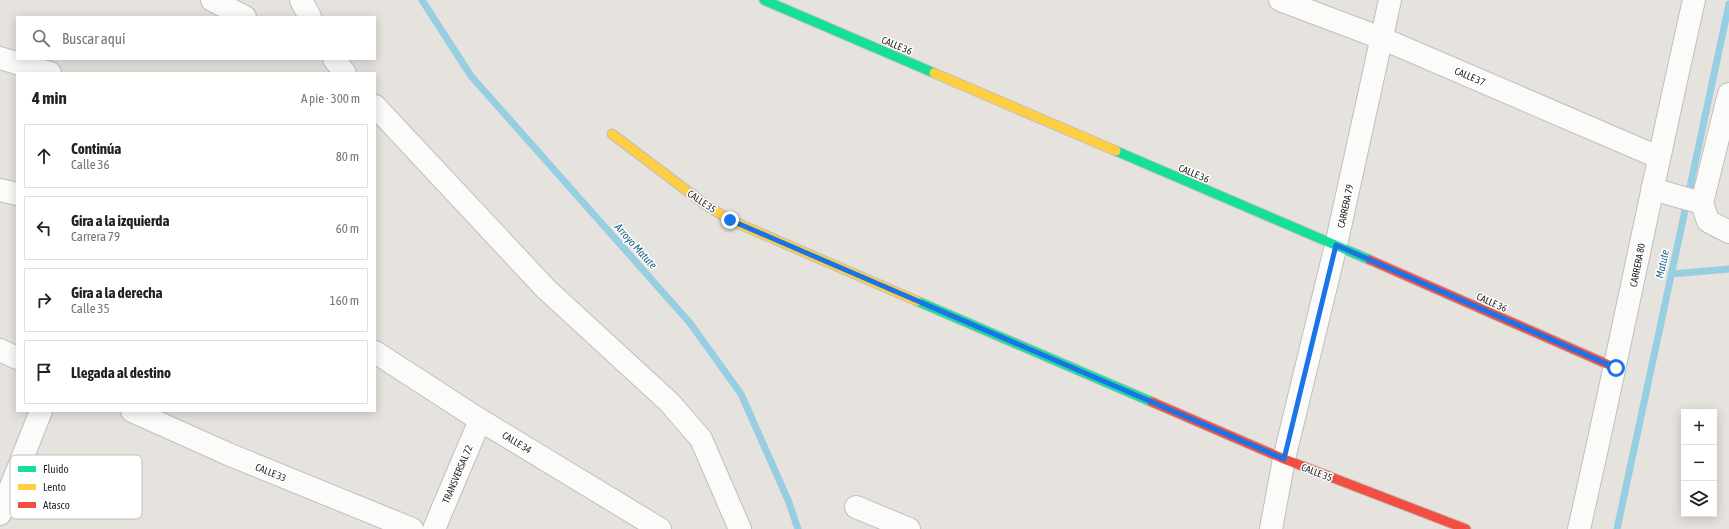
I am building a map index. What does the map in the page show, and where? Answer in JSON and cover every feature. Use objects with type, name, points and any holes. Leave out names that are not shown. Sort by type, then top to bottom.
[{"type":"street","points":[[212,0],[243,16]]},
{"type":"street","points":[[301,0],[309,16]]},
{"type":"street","name":"CALLE 36","points":[[764,0],[1336,245],[1616,368]]},
{"type":"street","name":"CALLE 37","points":[[1280,0],[1381,38],[1658,157]]},
{"type":"street","name":"CARRERA 79","points":[[1271,529],[1284,459],[1336,245],[1390,0]]},
{"type":"street","name":"CARRERA 80","points":[[1579,529],[1616,368],[1658,157],[1694,0]]},
{"type":"street","points":[[0,58],[47,72]]},
{"type":"street","points":[[1690,200],[1729,94]]},
{"type":"street","points":[[376,107],[546,289],[670,403],[701,439],[740,529]]},
{"type":"street","name":"CALLE 35","points":[[612,134],[706,205],[730,220],[1284,459],[1466,529]]},
{"type":"street","points":[[1652,189],[1690,200],[1708,221],[1729,232]]},
{"type":"street","points":[[0,190],[16,194]]},
{"type":"street","points":[[0,350],[16,358]]},
{"type":"street","name":"CALLE 34","points":[[376,353],[480,420],[660,529]]},
{"type":"street","points":[[23,455],[41,412]]},
{"type":"street","name":"CALLE 33","points":[[134,412],[228,454],[412,529]]},
{"type":"street","name":"TRANSVERSAL 72","points":[[434,529],[480,420]]},
{"type":"street","points":[[0,514],[10,489]]},
{"type":"street","points":[[856,507],[909,529]]},
{"type":"waterway","name":"Arroyo Matute","points":[[422,0],[471,76],[690,323],[741,394],[788,500],[798,529]]},
{"type":"waterway","name":"Matute","points":[[1617,529],[1729,4]]},
{"type":"waterway","points":[[1671,274],[1729,269]]},
{"type":"traffic: fast","points":[[764,0],[934,73]]},
{"type":"traffic: fast","points":[[1116,151],[1370,260]]},
{"type":"traffic: fast","points":[[917,301],[1152,402]]},
{"type":"traffic: slow","points":[[934,73],[1116,151]]},
{"type":"traffic: slow","points":[[612,134],[706,205],[730,220],[917,301]]},
{"type":"traffic: jam","points":[[1370,260],[1616,368]]},
{"type":"traffic: jam","points":[[1152,402],[1284,459],[1466,529]]},
{"type":"route","points":[[730,220],[1284,459],[1336,245],[1616,368]]}]
